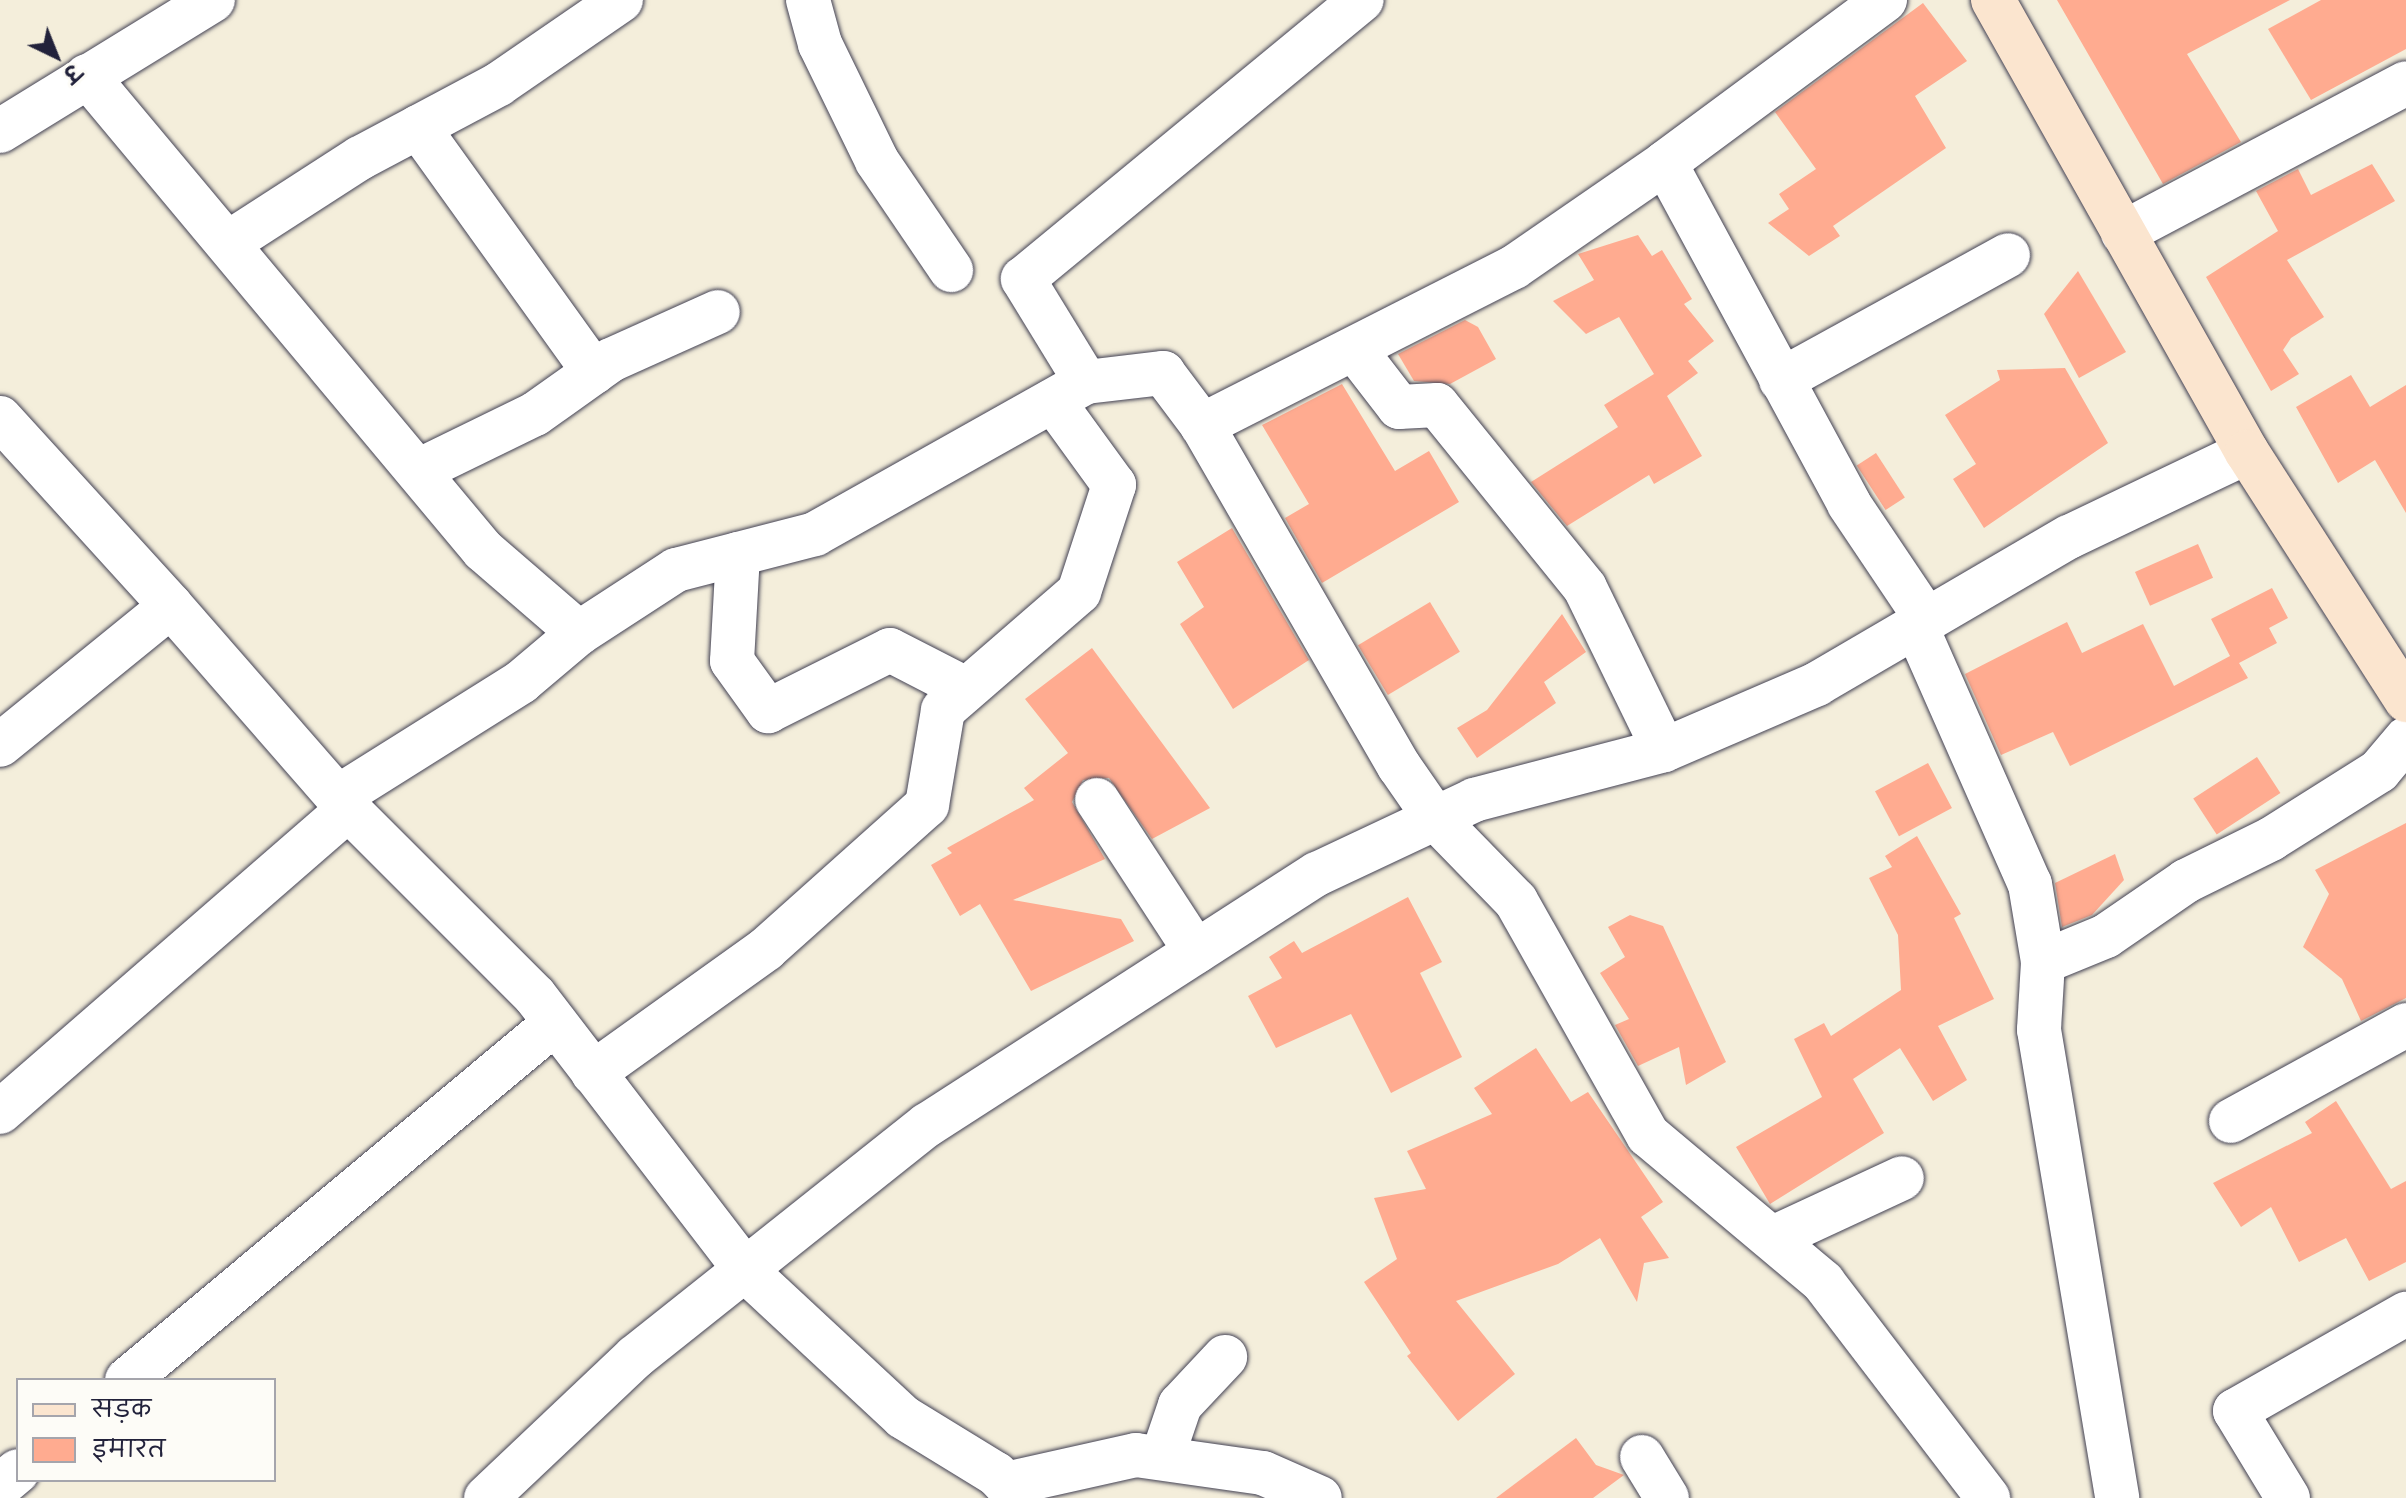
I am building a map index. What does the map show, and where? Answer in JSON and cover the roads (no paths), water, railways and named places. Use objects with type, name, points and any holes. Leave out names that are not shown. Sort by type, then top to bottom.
[{"type":"street","points":[[0,131],[213,0]]},
{"type":"street","points":[[228,243],[418,127],[499,84],[621,0]]},
{"type":"street","points":[[808,0],[820,44],[877,161],[951,270]]},
{"type":"street","points":[[593,1073],[766,949],[927,805],[943,710],[1079,592],[1114,485],[1070,392],[1023,279],[1318,14],[1362,0]]},
{"type":"street","points":[[1993,0],[2247,452],[2406,700]]},
{"type":"street","points":[[1202,425],[1514,267],[1665,163],[1861,7]]},
{"type":"street","points":[[87,76],[483,550],[579,633]]},
{"type":"street","points":[[2123,233],[2406,83]]},
{"type":"street","points":[[418,127],[594,372]]},
{"type":"street","points":[[1665,163],[1849,504],[1921,623],[2030,884],[2043,962],[2039,1030],[2117,1498]]},
{"type":"street","points":[[1781,380],[2008,255]]},
{"type":"street","points":[[418,471],[535,414],[594,372],[718,312]]},
{"type":"street","points":[[1355,350],[1399,407],[1437,405],[1585,588],[1664,750]]},
{"type":"street","points":[[0,1112],[343,803],[521,682],[579,633],[676,570],[815,534],[860,513],[1070,392],[1163,373],[1202,425],[1435,818],[1516,901],[1648,1135],[1823,1282],[1988,1498]]},
{"type":"street","points":[[0,418],[171,606],[343,803],[555,1023],[745,1270],[903,1417],[1012,1491],[1136,1455],[1263,1473],[1320,1498]]},
{"type":"street","points":[[503,1493],[635,1357],[927,1125],[1317,874],[1474,800],[1664,750],[1817,684],[2069,537],[2247,452]]},
{"type":"street","points":[[738,554],[732,661],[768,711],[890,650],[966,689]]},
{"type":"street","points":[[0,745],[171,606]]},
{"type":"street","points":[[2043,962],[2106,936],[2186,881],[2271,839],[2379,771],[2406,739]]},
{"type":"street","points":[[1097,800],[1196,952]]},
{"type":"street","points":[[129,1378],[555,1023]]},
{"type":"street","points":[[2231,1121],[2406,1025]]},
{"type":"street","points":[[1773,1238],[1902,1178]]},
{"type":"street","points":[[2288,1498],[2235,1411],[2406,1314]]},
{"type":"street","points":[[1162,1458],[1180,1405],[1225,1357]]},
{"type":"street","points":[[1642,1457],[1667,1498]]},
{"type":"street","points":[[0,1486],[16,1473]]}]
